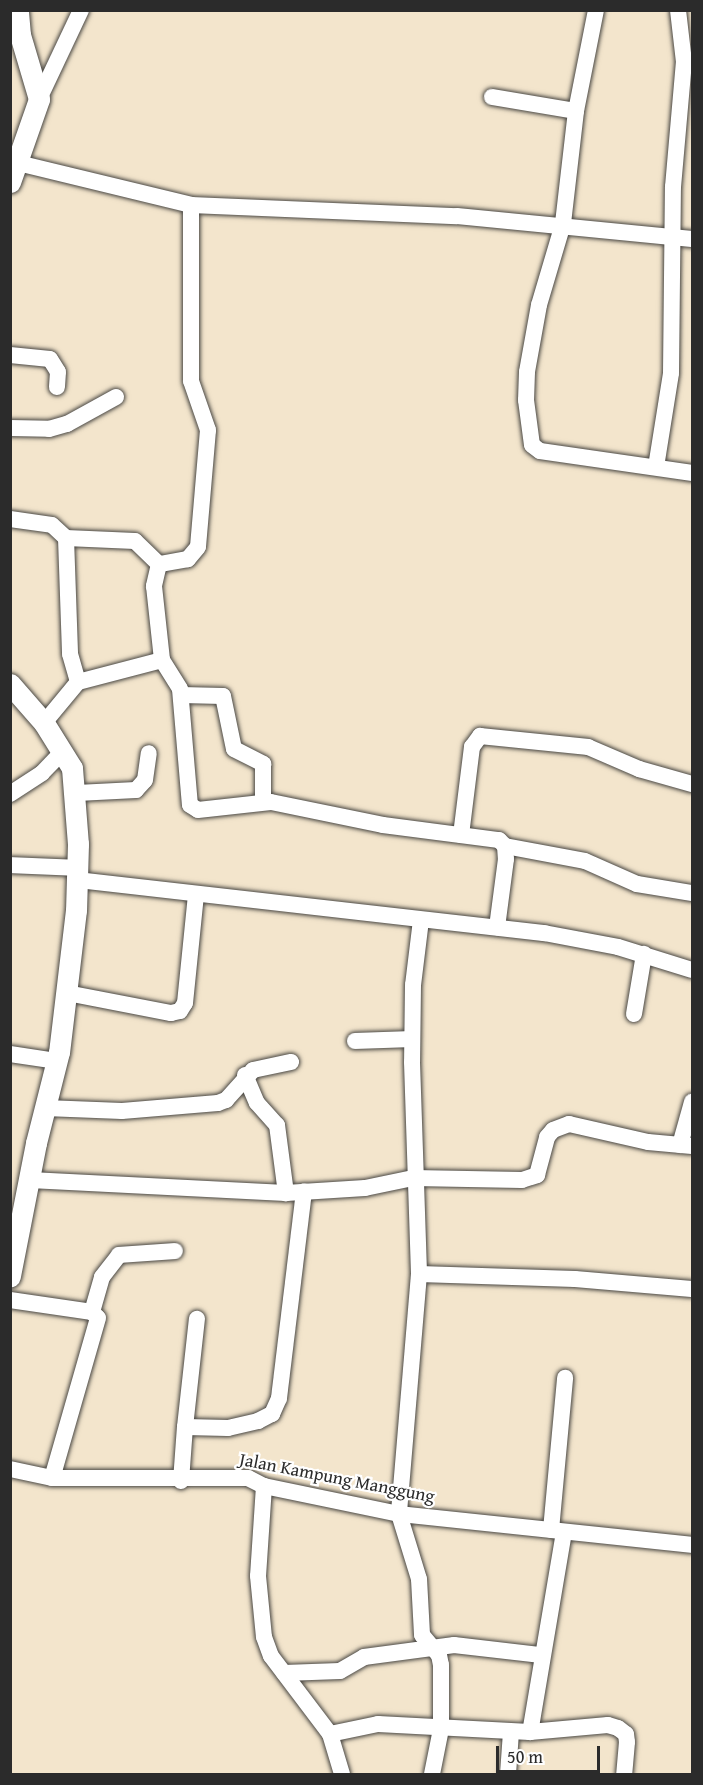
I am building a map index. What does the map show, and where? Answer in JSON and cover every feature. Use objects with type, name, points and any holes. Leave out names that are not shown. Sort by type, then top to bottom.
[{"type":"street","points":[[81,10],[39,99],[14,172],[191,205],[563,224],[693,239]]},
{"type":"street","points":[[596,10],[576,111],[563,224],[539,305],[527,372],[526,400],[533,447],[693,474]]},
{"type":"street","points":[[656,467],[671,373],[672,237],[684,62],[678,10]]},
{"type":"street","points":[[16,21],[39,99]]},
{"type":"street","points":[[492,97],[576,111]]},
{"type":"street","points":[[159,564],[188,560],[196,553],[207,446],[207,424],[191,381],[191,205]]},
{"type":"street","points":[[10,355],[50,359],[58,372],[57,387]]},
{"type":"street","points":[[10,428],[50,429],[68,424],[116,397]]},
{"type":"street","points":[[10,519],[59,527],[66,538],[70,654],[78,682]]},
{"type":"street","points":[[66,538],[135,542],[159,564]]},
{"type":"street","points":[[159,564],[154,586],[162,660],[179,683],[191,807],[198,810],[263,802],[461,835],[493,838],[505,846],[585,861],[637,884],[693,893]]},
{"type":"street","points":[[44,723],[78,682],[162,660]]},
{"type":"street","points":[[10,684],[18,700],[44,723],[72,768],[77,793],[78,874],[68,993],[57,1061],[10,1276]]},
{"type":"street","points":[[181,695],[223,696],[234,748],[263,765],[263,802]]},
{"type":"street","points":[[461,835],[472,747],[480,736],[588,747],[639,769],[693,784]]},
{"type":"street","points":[[10,794],[42,773],[63,751]]},
{"type":"street","points":[[77,793],[136,790],[145,780],[149,753]]},
{"type":"street","points":[[497,927],[505,846]]},
{"type":"street","points":[[10,865],[78,874],[196,895],[497,927],[644,954],[693,970]]},
{"type":"street","points":[[68,993],[171,1013],[180,1011],[184,1003],[196,895]]},
{"type":"street","points":[[421,920],[413,985],[412,1039],[413,1178],[418,1274],[399,1514],[419,1579],[422,1635],[432,1647],[441,1665],[441,1729],[432,1774]]},
{"type":"street","points":[[634,1014],[644,954]]},
{"type":"street","points":[[355,1041],[412,1039]]},
{"type":"street","points":[[10,1054],[57,1061]]},
{"type":"street","points":[[45,1108],[122,1111],[218,1103],[232,1094],[245,1075],[291,1062]]},
{"type":"street","points":[[245,1075],[262,1110],[277,1125],[286,1193]]},
{"type":"street","points":[[30,1180],[286,1193],[365,1188],[413,1178],[534,1178],[547,1137],[560,1125],[686,1145],[693,1102]]},
{"type":"street","points":[[185,1427],[228,1428],[272,1414],[279,1398],[304,1192]]},
{"type":"street","points":[[52,1478],[98,1322],[92,1312],[102,1276],[115,1258],[123,1253],[175,1251]]},
{"type":"street","points":[[418,1274],[575,1279],[693,1289]]},
{"type":"street","points":[[10,1300],[92,1312]]},
{"type":"street","points":[[181,1481],[197,1319]]},
{"type":"street","points":[[530,1731],[557,1531],[565,1378]]},
{"type":"street","name":"Jalan Kampung Manggung","points":[[10,1469],[52,1478],[181,1481],[224,1476],[248,1478],[264,1486],[399,1514],[693,1545]]},
{"type":"street","points":[[264,1486],[258,1605],[264,1637],[284,1673],[330,1734],[342,1774]]},
{"type":"street","points":[[284,1673],[340,1671],[364,1657],[432,1647],[471,1645],[541,1655]]},
{"type":"street","points":[[330,1734],[378,1724],[511,1732],[608,1725],[626,1734],[624,1774]]},
{"type":"street","points":[[508,1774],[511,1732]]}]
